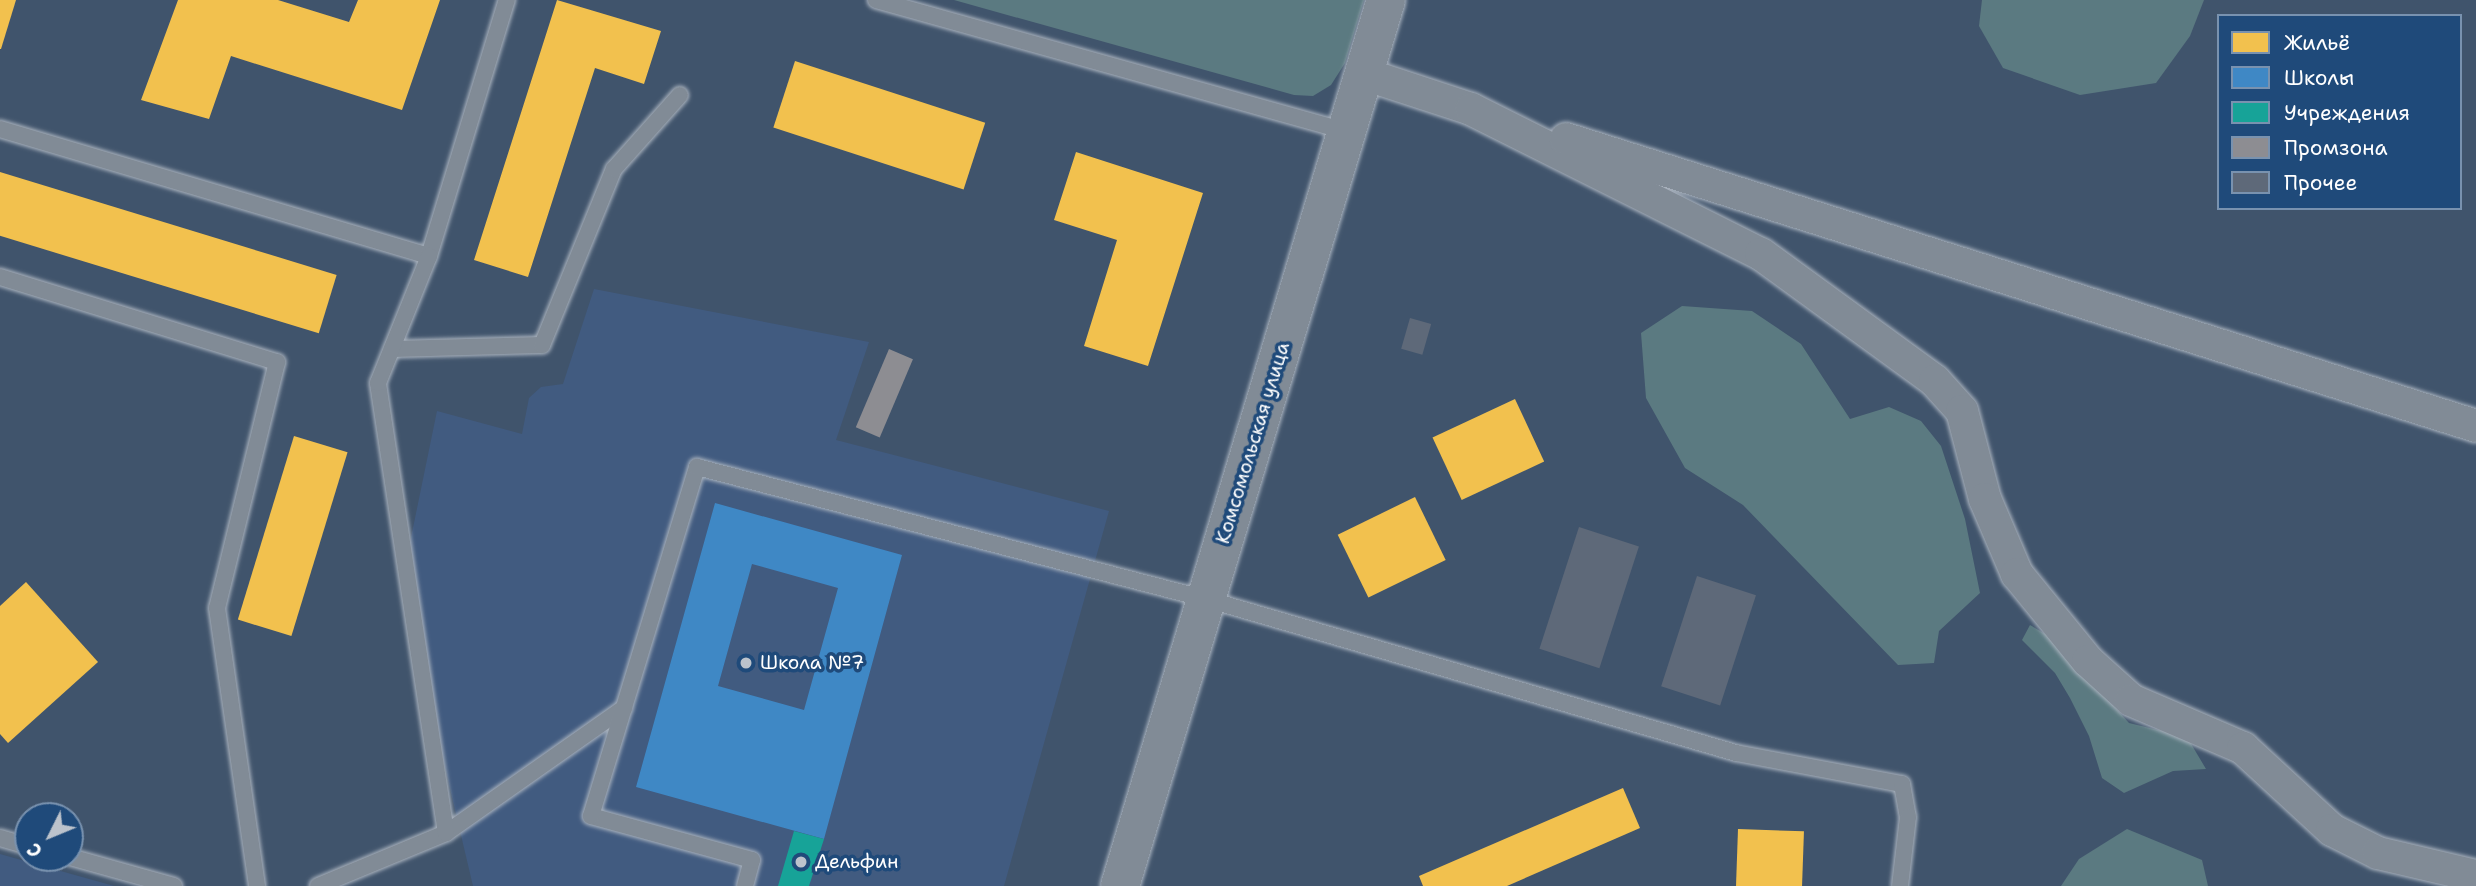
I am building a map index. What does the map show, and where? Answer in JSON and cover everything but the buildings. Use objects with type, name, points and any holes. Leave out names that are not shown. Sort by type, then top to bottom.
[{"type":"main road","name":"Комсомольская улица","points":[[1120,886],[1386,0]]},
{"type":"street","points":[[1364,74],[2476,426]]},
{"type":"street","points":[[1471,109],[1761,254],[1935,381],[1962,411],[1985,499],[2017,574],[2088,661],[2131,700],[2243,748],[2288,794],[2344,836],[2378,853],[2471,879]]},
{"type":"lane","points":[[446,833],[378,383],[429,257],[507,0]]},
{"type":"lane","points":[[876,0],[1348,132]]},
{"type":"lane","points":[[391,349],[542,345],[614,169],[680,95]]},
{"type":"lane","points":[[0,129],[429,257]]},
{"type":"lane","points":[[0,277],[277,362],[217,608],[257,886]]},
{"type":"lane","points":[[745,886],[752,860],[591,816],[697,467],[1206,599],[1736,753],[1902,783],[1908,817],[1900,886]]},
{"type":"lane","points":[[318,886],[446,833],[624,708]]},
{"type":"lane","points":[[84,861],[174,886]]},
{"type":"shaded area","name":"Школа №7","points":[[594,289],[869,342],[836,440],[1109,511],[1004,886],[473,886],[444,763],[406,562],[437,411],[522,434],[529,398],[541,387],[563,384]]},
{"type":"shaded area","points":[[0,854],[14,858],[14,872],[64,872],[114,886],[0,886]]},
{"type":"green space","points":[[954,0],[1364,0],[1345,63],[1331,85],[1313,96],[1294,95]]},
{"type":"green space","points":[[1982,0],[2204,0],[2190,36],[2156,83],[2080,95],[2003,68],[1979,26]]},
{"type":"green space","points":[[1682,306],[1752,311],[1801,344],[1850,419],[1889,407],[1921,421],[1941,446],[1965,519],[1980,593],[1939,631],[1934,663],[1898,665],[1743,505],[1685,468],[1646,398],[1641,333]]},
{"type":"green space","points":[[2030,625],[2052,638],[2129,723],[2187,737],[2206,769],[2173,771],[2124,793],[2102,778],[2089,736],[2070,698],[2055,673],[2022,640]]},
{"type":"green space","points":[[2127,829],[2202,860],[2208,886],[2061,886],[2079,859]]},
{"type":"place","name":"Школа №7","points":[[746,663]]},
{"type":"place","name":"Дельфин","points":[[801,862]]}]
